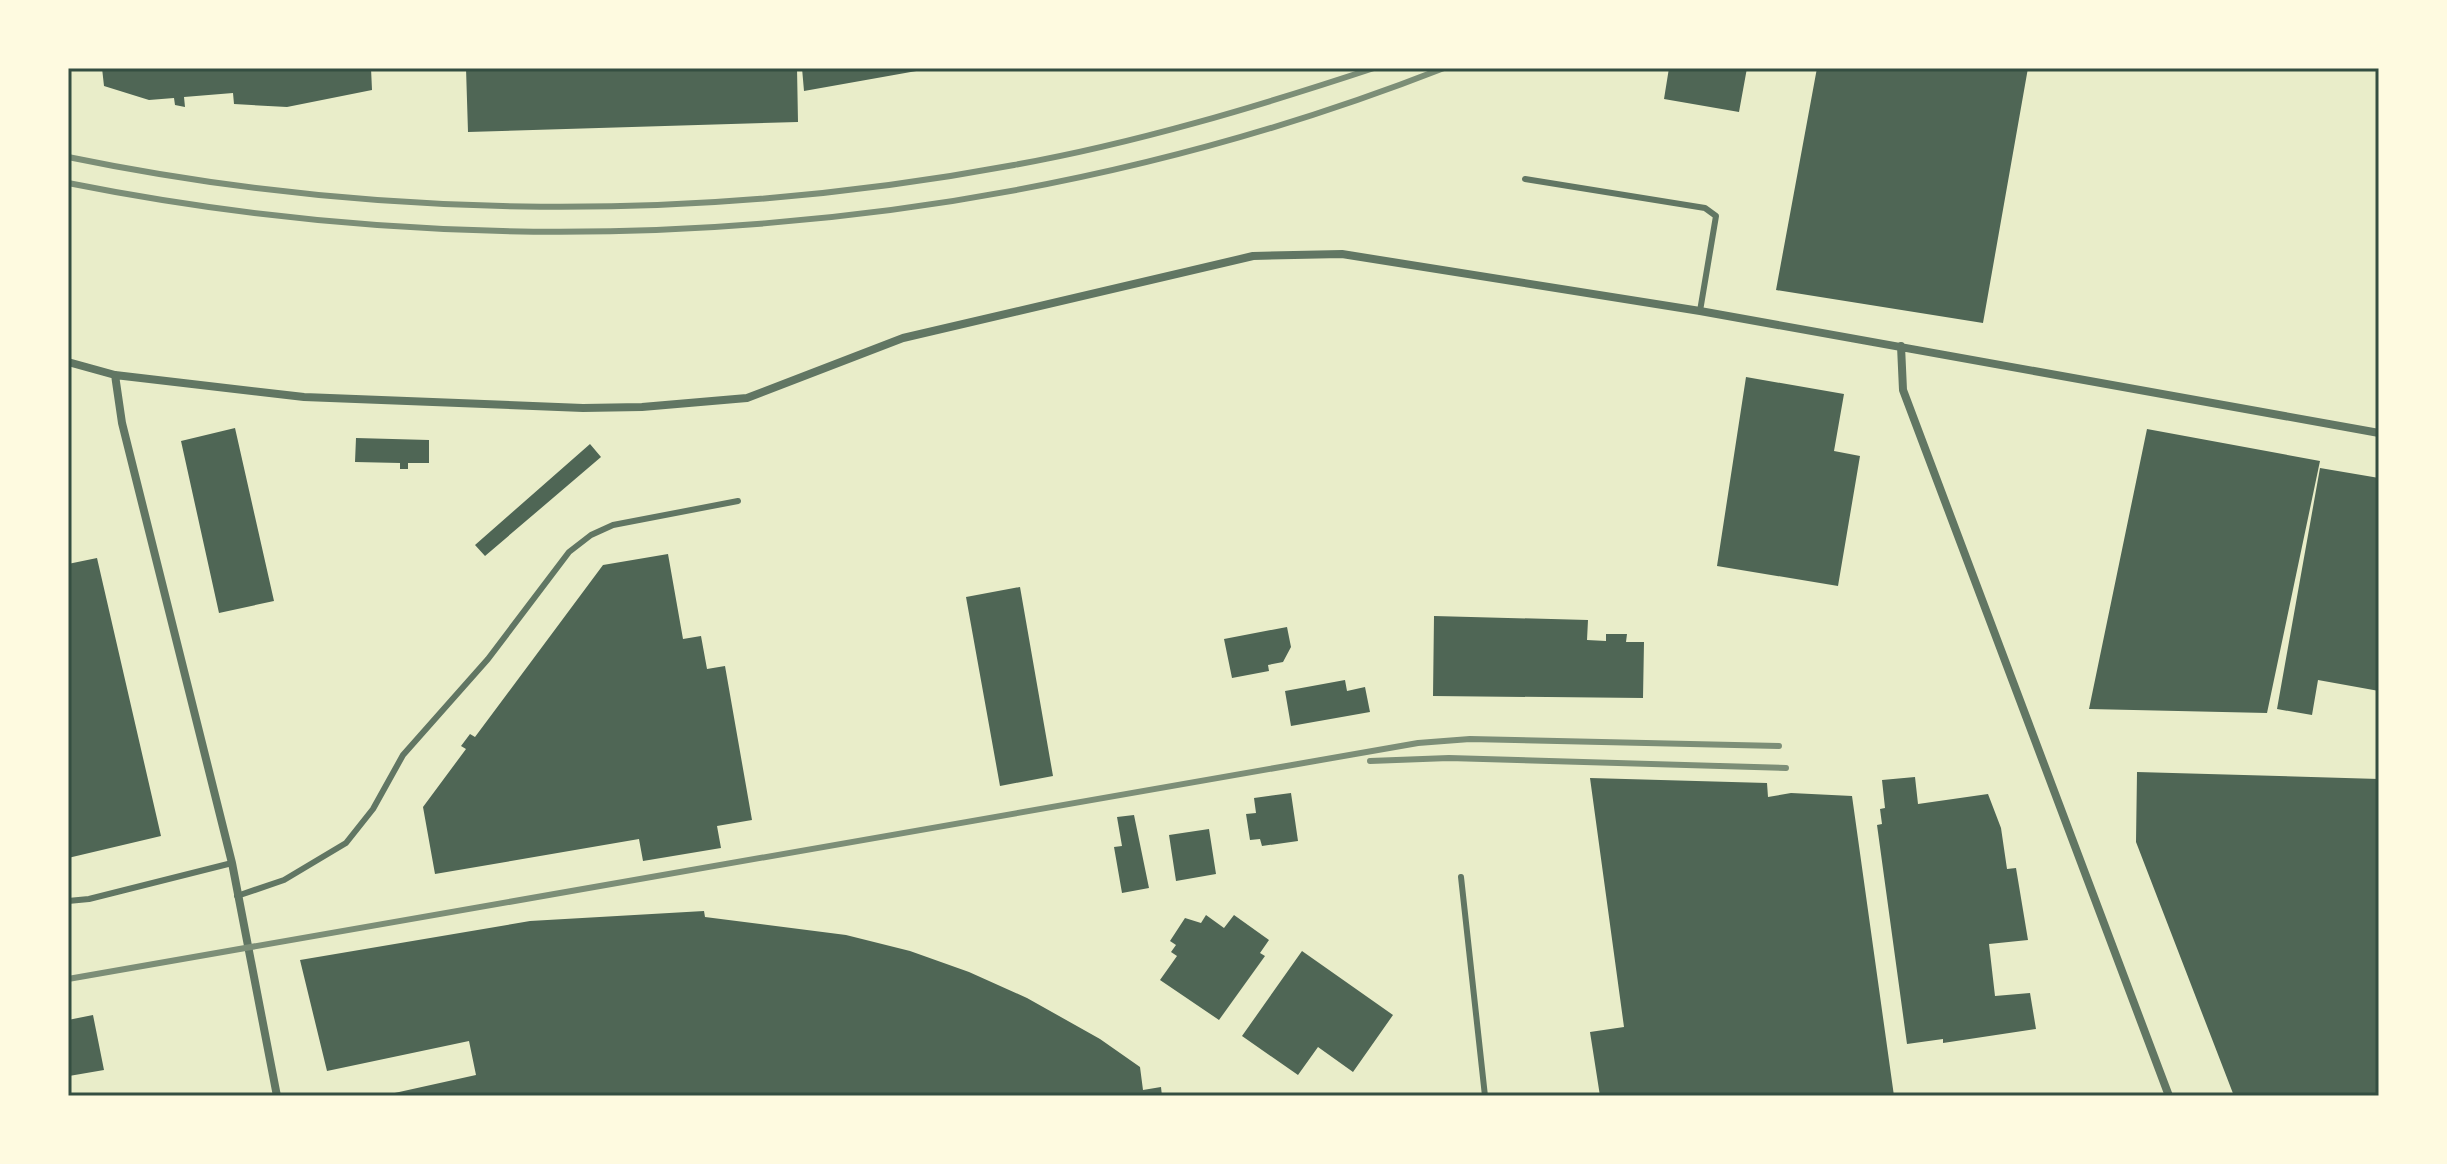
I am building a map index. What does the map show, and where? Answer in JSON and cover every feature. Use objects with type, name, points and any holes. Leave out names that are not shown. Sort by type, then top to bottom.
[{"type":"street","points":[[68,362],[115,375],[304,397],[583,408],[747,398],[903,338],[1253,256],[1342,254],[1700,311],[2379,433]]},
{"type":"street","points":[[1901,346],[1903,390],[2169,1096]]},
{"type":"street","points":[[115,375],[122,423],[232,863],[277,1096]]},
{"type":"lane","points":[[1525,179],[1705,208],[1716,216],[1700,311]]},
{"type":"lane","points":[[237,896],[284,880],[346,843],[373,809],[403,755],[488,659],[569,552],[591,535],[613,525],[738,501]]},
{"type":"lane","points":[[68,901],[89,899],[232,863]]},
{"type":"lane","points":[[1461,877],[1485,1096]]},
{"type":"building","points":[[102,68],[371,68],[372,90],[287,107],[234,104],[233,93],[184,97],[185,107],[175,105],[174,98],[149,100],[104,86]]},
{"type":"building","points":[[466,68],[797,68],[798,122],[468,132]]},
{"type":"building","points":[[802,68],[922,68],[922,70],[804,91]]},
{"type":"building","points":[[1669,68],[1747,68],[1739,112],[1664,99]]},
{"type":"building","points":[[1817,68],[2028,68],[1983,323],[1776,290]]},
{"type":"building","points":[[1746,377],[1844,394],[1834,451],[1860,456],[1838,586],[1717,566]]},
{"type":"building","points":[[235,428],[274,601],[219,613],[181,441]]},
{"type":"building","points":[[2147,429],[2320,461],[2267,713],[2089,709]]},
{"type":"building","points":[[356,438],[429,440],[429,463],[408,463],[408,469],[400,469],[400,463],[355,462]]},
{"type":"building","points":[[590,444],[601,457],[485,556],[475,545]]},
{"type":"building","points":[[2320,468],[2379,478],[2379,691],[2318,680],[2312,715],[2277,709]]},
{"type":"building","points":[[668,554],[683,639],[701,636],[707,669],[725,666],[752,820],[717,826],[721,848],[643,861],[639,839],[435,874],[423,807],[466,749],[461,746],[470,734],[475,737],[603,565]]},
{"type":"building","points":[[97,558],[161,836],[68,858],[68,564]]},
{"type":"building","points":[[1020,587],[1053,776],[1000,786],[966,597]]},
{"type":"building","points":[[1434,616],[1588,620],[1587,640],[1606,641],[1606,634],[1627,634],[1626,642],[1644,642],[1643,698],[1433,696]]},
{"type":"building","points":[[1287,627],[1291,647],[1283,662],[1268,665],[1269,671],[1232,678],[1224,639]]},
{"type":"building","points":[[1345,680],[1347,691],[1365,687],[1370,712],[1291,726],[1285,691]]},
{"type":"building","points":[[2137,772],[2379,779],[2379,1096],[2234,1096],[2136,842]]},
{"type":"building","points":[[1915,777],[1918,804],[1988,794],[2001,828],[2007,869],[2016,868],[2028,940],[1989,944],[1995,996],[2030,993],[2036,1029],[1943,1043],[1943,1039],[1907,1044],[1877,825],[1882,824],[1880,809],[1885,808],[1882,780]]},
{"type":"building","points":[[1590,778],[1767,783],[1768,797],[1791,793],[1852,796],[1894,1096],[1600,1096],[1590,1032],[1624,1027]]},
{"type":"building","points":[[1291,793],[1298,841],[1262,846],[1260,839],[1250,840],[1246,814],[1256,813],[1254,798]]},
{"type":"building","points":[[1134,815],[1149,888],[1122,893],[1114,847],[1122,846],[1117,817]]},
{"type":"building","points":[[1209,829],[1216,874],[1176,881],[1169,835]]},
{"type":"building","points":[[704,911],[705,917],[846,935],[910,951],[969,972],[1027,998],[1100,1039],[1140,1067],[1143,1090],[1161,1087],[1162,1096],[381,1096],[476,1075],[469,1041],[327,1071],[300,960],[530,921]]},
{"type":"building","points":[[1206,915],[1224,928],[1234,915],[1269,940],[1260,953],[1265,956],[1219,1020],[1160,980],[1177,956],[1171,952],[1176,945],[1170,941],[1185,918],[1201,923]]},
{"type":"building","points":[[1302,951],[1393,1015],[1353,1072],[1318,1047],[1298,1075],[1242,1036]]},
{"type":"building","points":[[93,1015],[104,1070],[69,1076],[68,1020]]},
{"type":"railway","points":[[68,157],[185,178],[303,193],[422,203],[541,207],[660,205],[779,197],[897,184],[1060,156],[1196,123],[1374,68]]},
{"type":"railway","points":[[68,183],[240,211],[414,227],[589,231],[764,223],[938,203],[1110,170],[1279,125],[1444,68]]},
{"type":"railway","points":[[68,979],[1418,743],[1470,739],[1779,746]]},
{"type":"railway","points":[[1370,761],[1449,758],[1786,768]]}]
